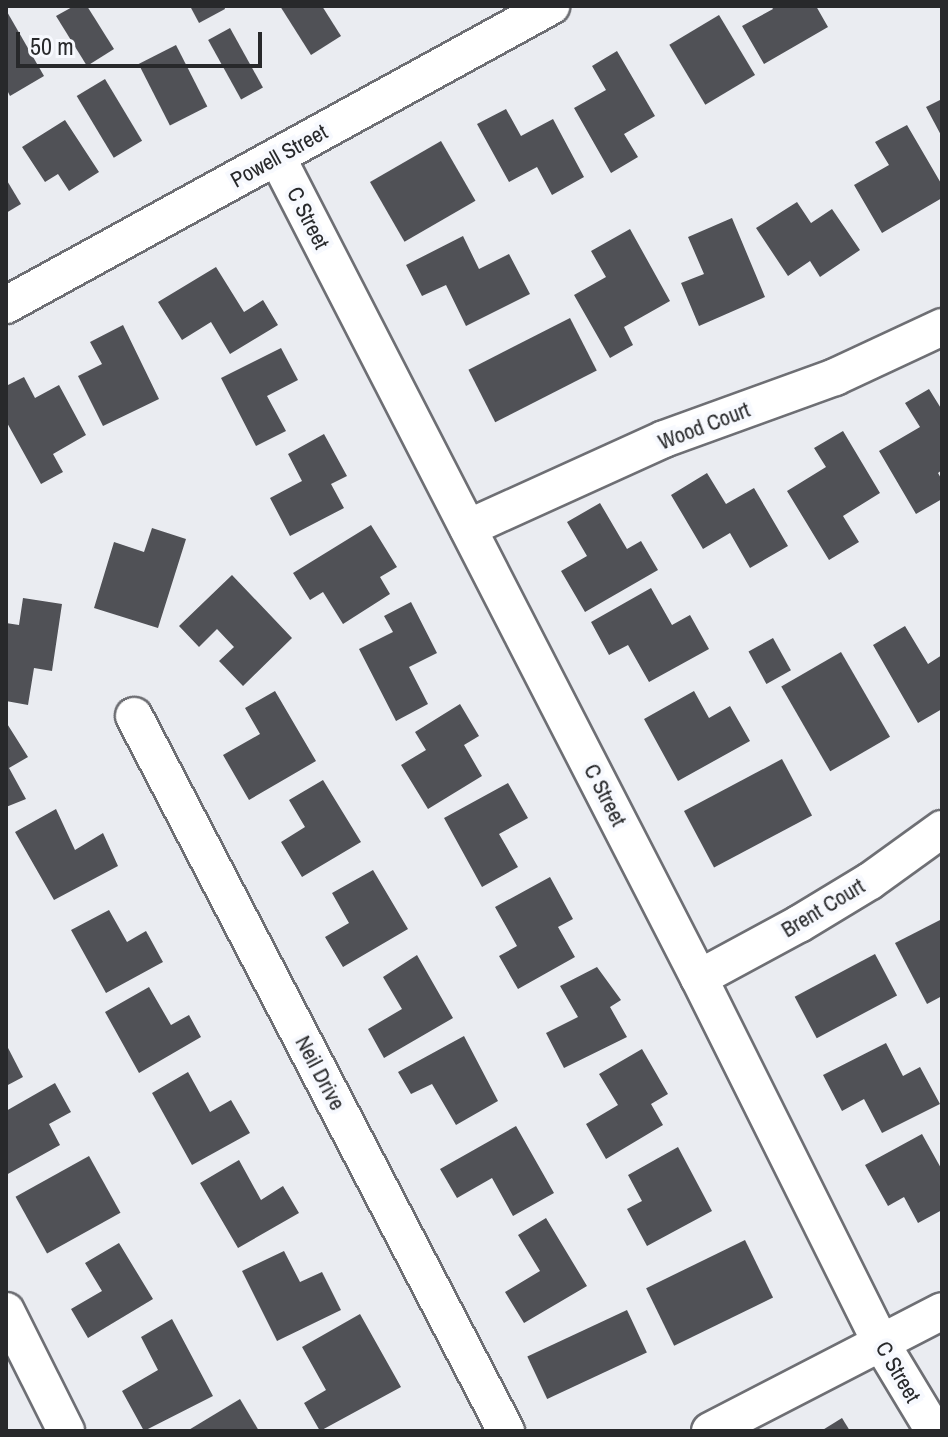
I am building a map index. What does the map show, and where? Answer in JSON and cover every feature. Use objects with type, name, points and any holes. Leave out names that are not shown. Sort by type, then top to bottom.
[{"type":"street","name":"Powell Street","points":[[6,305],[551,6]]},
{"type":"street","name":"C Street","points":[[277,157],[699,978],[881,1343],[934,1431]]},
{"type":"street","name":"Wood Court","points":[[468,528],[664,439],[835,377],[942,327]]},
{"type":"street","name":"Neil Drive","points":[[134,716],[506,1431]]},
{"type":"street","name":"Brent Court","points":[[699,978],[811,917],[942,829]]},
{"type":"street","points":[[6,1311],[66,1431]]},
{"type":"street","points":[[710,1431],[942,1311]]},
{"type":"building","points":[[74,6],[87,6],[114,49],[87,66],[56,16]]},
{"type":"building","points":[[190,6],[224,6],[225,9],[199,23]]},
{"type":"building","points":[[280,6],[322,6],[341,36],[311,55]]},
{"type":"building","points":[[771,6],[816,6],[828,27],[764,64],[742,26],[773,9]]},
{"type":"building","points":[[6,10],[44,76],[10,96],[6,88]]},
{"type":"building","points":[[719,15],[755,75],[705,105],[669,45]]},
{"type":"building","points":[[230,28],[263,87],[241,100],[208,40]]},
{"type":"building","points":[[176,45],[207,106],[170,126],[139,64]]},
{"type":"building","points":[[617,51],[655,116],[624,134],[638,157],[611,173],[574,108],[606,90],[592,66]]},
{"type":"building","points":[[105,79],[142,141],[114,158],[77,96]]},
{"type":"building","points":[[942,99],[942,137],[926,107]]},
{"type":"building","points":[[506,109],[521,136],[553,119],[584,177],[552,195],[537,167],[509,182],[477,124]]},
{"type":"building","points":[[65,120],[99,172],[69,191],[58,174],[45,182],[22,147]]},
{"type":"building","points":[[907,125],[942,185],[942,198],[882,233],[854,185],[889,165],[875,142]]},
{"type":"building","points":[[441,141],[476,201],[404,242],[370,182]]},
{"type":"building","points":[[6,179],[21,204],[6,213]]},
{"type":"building","points":[[797,202],[811,223],[832,209],[860,250],[820,277],[810,261],[788,276],[756,228]]},
{"type":"building","points":[[732,218],[765,297],[699,326],[681,283],[704,274],[688,237]]},
{"type":"building","points":[[630,229],[670,301],[624,327],[633,345],[610,358],[574,295],[606,277],[591,251]]},
{"type":"building","points":[[463,236],[479,269],[509,254],[530,294],[466,326],[446,285],[422,296],[406,265]]},
{"type":"building","points":[[216,267],[244,312],[263,300],[278,325],[230,354],[211,322],[182,340],[158,302]]},
{"type":"building","points":[[570,318],[597,371],[495,422],[468,370]]},
{"type":"building","points":[[123,325],[159,399],[103,426],[78,376],[102,364],[90,342]]},
{"type":"building","points":[[281,348],[298,380],[267,396],[286,431],[256,446],[221,378]]},
{"type":"building","points":[[24,377],[35,398],[59,385],[86,435],[53,454],[63,472],[41,484],[6,421],[6,386]]},
{"type":"building","points":[[929,389],[942,410],[942,470],[938,473],[942,480],[942,499],[916,514],[879,451],[920,427],[905,403]]},
{"type":"building","points":[[843,431],[880,493],[843,516],[859,542],[829,560],[787,491],[826,467],[814,448]]},
{"type":"building","points":[[324,434],[347,476],[331,484],[344,508],[290,536],[270,498],[302,481],[288,454]]},
{"type":"building","points":[[707,473],[726,504],[754,488],[788,546],[750,568],[730,533],[703,549],[671,495]]},
{"type":"building","points":[[600,503],[627,549],[641,541],[658,570],[585,612],[561,571],[587,556],[567,522]]},
{"type":"building","points":[[371,525],[397,567],[380,577],[390,594],[343,624],[323,592],[310,600],[293,573]]},
{"type":"building","points":[[152,528],[186,539],[158,628],[94,608],[114,542],[144,552]]},
{"type":"building","points":[[232,575],[292,638],[243,686],[219,661],[234,647],[217,629],[199,647],[179,626]]},
{"type":"building","points":[[651,588],[672,625],[690,615],[709,649],[649,682],[628,645],[609,655],[591,622]]},
{"type":"building","points":[[23,598],[62,604],[52,671],[34,668],[28,705],[6,701],[6,623],[19,625]]},
{"type":"building","points":[[411,602],[437,653],[409,667],[428,704],[396,721],[359,649],[393,632],[384,616]]},
{"type":"building","points":[[905,626],[928,664],[942,655],[942,709],[918,723],[873,645]]},
{"type":"building","points":[[773,638],[791,670],[766,684],[749,652]]},
{"type":"building","points":[[841,652],[890,737],[830,771],[781,686]]},
{"type":"building","points":[[275,691],[316,761],[249,800],[223,755],[260,734],[245,708]]},
{"type":"building","points":[[694,691],[709,718],[730,706],[750,741],[678,781],[644,719]]},
{"type":"building","points":[[460,704],[479,736],[464,745],[482,776],[428,809],[401,765],[426,750],[415,732]]},
{"type":"building","points":[[6,722],[28,757],[9,768],[26,799],[6,807]]},
{"type":"building","points":[[782,759],[812,816],[714,868],[684,811]]},
{"type":"building","points":[[323,780],[361,842],[302,877],[281,842],[305,827],[289,800]]},
{"type":"building","points":[[508,783],[528,818],[499,834],[518,867],[482,887],[444,818]]},
{"type":"building","points":[[56,809],[75,850],[103,833],[118,866],[54,900],[15,832]]},
{"type":"building","points":[[373,870],[408,929],[343,967],[325,937],[349,923],[332,893]]},
{"type":"building","points":[[550,877],[573,919],[558,927],[575,957],[518,989],[499,956],[517,946],[495,907]]},
{"type":"building","points":[[109,910],[127,942],[146,931],[163,962],[106,993],[71,930]]},
{"type":"building","points":[[942,919],[942,996],[927,1004],[895,943]]},
{"type":"building","points":[[875,954],[897,995],[817,1038],[795,997]]},
{"type":"building","points":[[417,955],[453,1018],[384,1058],[368,1029],[402,1009],[383,977]]},
{"type":"building","points":[[597,967],[621,1000],[610,1007],[627,1037],[564,1068],[546,1033],[578,1017],[560,986]]},
{"type":"building","points":[[149,987],[171,1025],[189,1015],[201,1037],[139,1073],[105,1012]]},
{"type":"building","points":[[464,1036],[498,1101],[456,1125],[432,1084],[411,1094],[398,1072]]},
{"type":"building","points":[[886,1043],[903,1076],[920,1067],[940,1104],[882,1133],[864,1099],[842,1111],[823,1075]]},
{"type":"building","points":[[6,1044],[23,1077],[6,1086]]},
{"type":"building","points":[[642,1049],[668,1094],[651,1104],[663,1125],[606,1159],[586,1124],[618,1105],[599,1074]]},
{"type":"building","points":[[188,1072],[210,1112],[231,1100],[250,1133],[192,1165],[152,1093]]},
{"type":"building","points":[[55,1083],[71,1112],[49,1124],[60,1145],[6,1175],[6,1111]]},
{"type":"building","points":[[516,1126],[554,1193],[513,1216],[492,1178],[457,1198],[440,1169]]},
{"type":"building","points":[[922,1134],[942,1170],[942,1210],[918,1223],[904,1197],[888,1206],[865,1165]]},
{"type":"building","points":[[678,1147],[712,1211],[647,1246],[627,1209],[642,1201],[628,1175]]},
{"type":"building","points":[[89,1156],[121,1213],[47,1254],[16,1197]]},
{"type":"building","points":[[239,1160],[261,1200],[283,1186],[299,1213],[238,1248],[200,1183]]},
{"type":"building","points":[[546,1218],[587,1286],[524,1323],[505,1292],[540,1271],[518,1235]]},
{"type":"building","points":[[745,1240],[773,1298],[674,1346],[646,1288]]},
{"type":"building","points":[[119,1243],[153,1299],[88,1338],[71,1309],[102,1291],[85,1263]]},
{"type":"building","points":[[284,1251],[300,1282],[322,1272],[341,1310],[277,1341],[242,1271]]},
{"type":"building","points":[[627,1310],[647,1353],[547,1399],[527,1356]]},
{"type":"building","points":[[360,1314],[401,1387],[320,1431],[304,1403],[326,1390],[302,1347]]},
{"type":"building","points":[[172,1319],[213,1396],[144,1431],[122,1391],[158,1370],[141,1337]]},
{"type":"building","points":[[240,1399],[259,1431],[187,1431]]},
{"type":"building","points":[[842,1418],[850,1431],[821,1431]]}]
